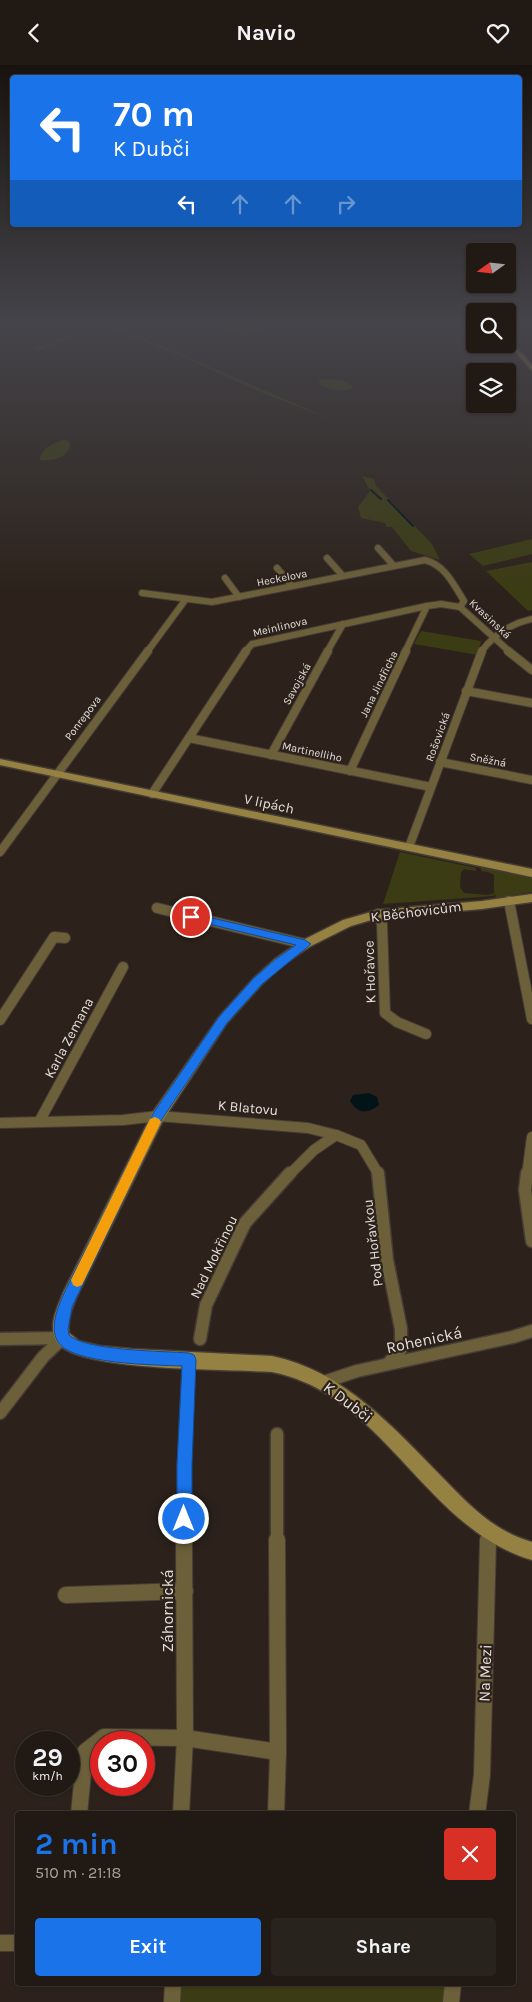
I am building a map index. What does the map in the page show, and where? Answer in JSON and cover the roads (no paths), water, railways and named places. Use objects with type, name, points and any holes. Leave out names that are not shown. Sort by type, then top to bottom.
[{"type":"street","points":[[378,548],[394,566]]},
{"type":"street","points":[[327,558],[343,576]]},
{"type":"street","name":"Heckelova","points":[[142,593],[212,602],[425,560]]},
{"type":"street","name":"Kvasinská","points":[[425,560],[435,563],[454,586],[464,601],[460,607],[493,639],[532,670]]},
{"type":"street","points":[[277,568],[292,586]]},
{"type":"street","points":[[225,578],[239,597]]},
{"type":"street","name":"Ponrepova","points":[[0,853],[186,599]]},
{"type":"street","name":"Meinlinova","points":[[152,794],[250,645],[427,606],[441,604],[460,607]]},
{"type":"street","name":"Jana Jindřicha","points":[[350,771],[427,606]]},
{"type":"street","name":"Rošovická","points":[[409,847],[481,652],[493,639],[517,622],[532,619]]},
{"type":"street","name":"Savojská","points":[[271,755],[344,624]]},
{"type":"street","points":[[466,691],[532,703]]},
{"type":"street","name":"Martinelliho","points":[[189,738],[431,787]]},
{"type":"street","name":"V lipách","points":[[0,762],[532,873]]},
{"type":"street","name":"Sněžná","points":[[440,762],[532,780]]},
{"type":"street","name":"K Běchovicům","points":[[63,1338],[61,1329],[65,1307],[158,1116],[223,1020],[258,981],[279,962],[305,944],[347,923],[378,914],[532,898]]},
{"type":"street","points":[[509,901],[532,1019]]},
{"type":"street","points":[[157,909],[305,944]]},
{"type":"street","name":"K Hořavce","points":[[378,914],[382,924],[386,1013],[397,1022],[426,1034]]},
{"type":"street","points":[[0,1020],[54,937],[65,938]]},
{"type":"street","name":"Karla Zemana","points":[[39,1122],[123,967]]},
{"type":"street","name":"K Blatovu","points":[[1,1126],[39,1122],[123,1120],[158,1116],[308,1128],[336,1135]]},
{"type":"street","name":"Nad Mokřinou","points":[[200,1339],[206,1305],[246,1223],[314,1150],[336,1135]]},
{"type":"street","name":"Pod Hořavkou","points":[[336,1135],[361,1145],[378,1171],[381,1185],[387,1260],[401,1329],[401,1349],[388,1365]]},
{"type":"street","points":[[532,1137],[525,1190],[532,1241]]},
{"type":"street","name":"Rohenická","points":[[324,1382],[357,1371],[513,1337],[532,1331]]},
{"type":"street","points":[[0,1339],[63,1338]]},
{"type":"street","points":[[0,1413],[43,1357],[63,1338]]},
{"type":"street","name":"K Dubči","points":[[63,1338],[74,1347],[94,1353],[189,1360],[259,1361],[291,1367],[324,1382],[377,1424],[488,1533],[516,1548],[532,1551]]},
{"type":"street","name":"Záhornická","points":[[181,1811],[185,1738],[184,1465],[189,1360]]},
{"type":"street","points":[[276,1811],[278,1752],[277,1433]]},
{"type":"street","name":"Na Mezi","points":[[477,1811],[482,1775],[488,1533]]},
{"type":"street","points":[[66,1595],[185,1591]]},
{"type":"street","points":[[79,1811],[85,1752],[104,1737],[185,1738],[278,1752]]},
{"type":"street","points":[[0,1943],[15,1943]]},
{"type":"street","points":[[172,2002],[173,1986]]},
{"type":"street","points":[[451,2002],[454,1986]]},
{"type":"waterway","points":[[371,490],[381,499]]},
{"type":"waterway","points":[[388,500],[413,526]]}]
